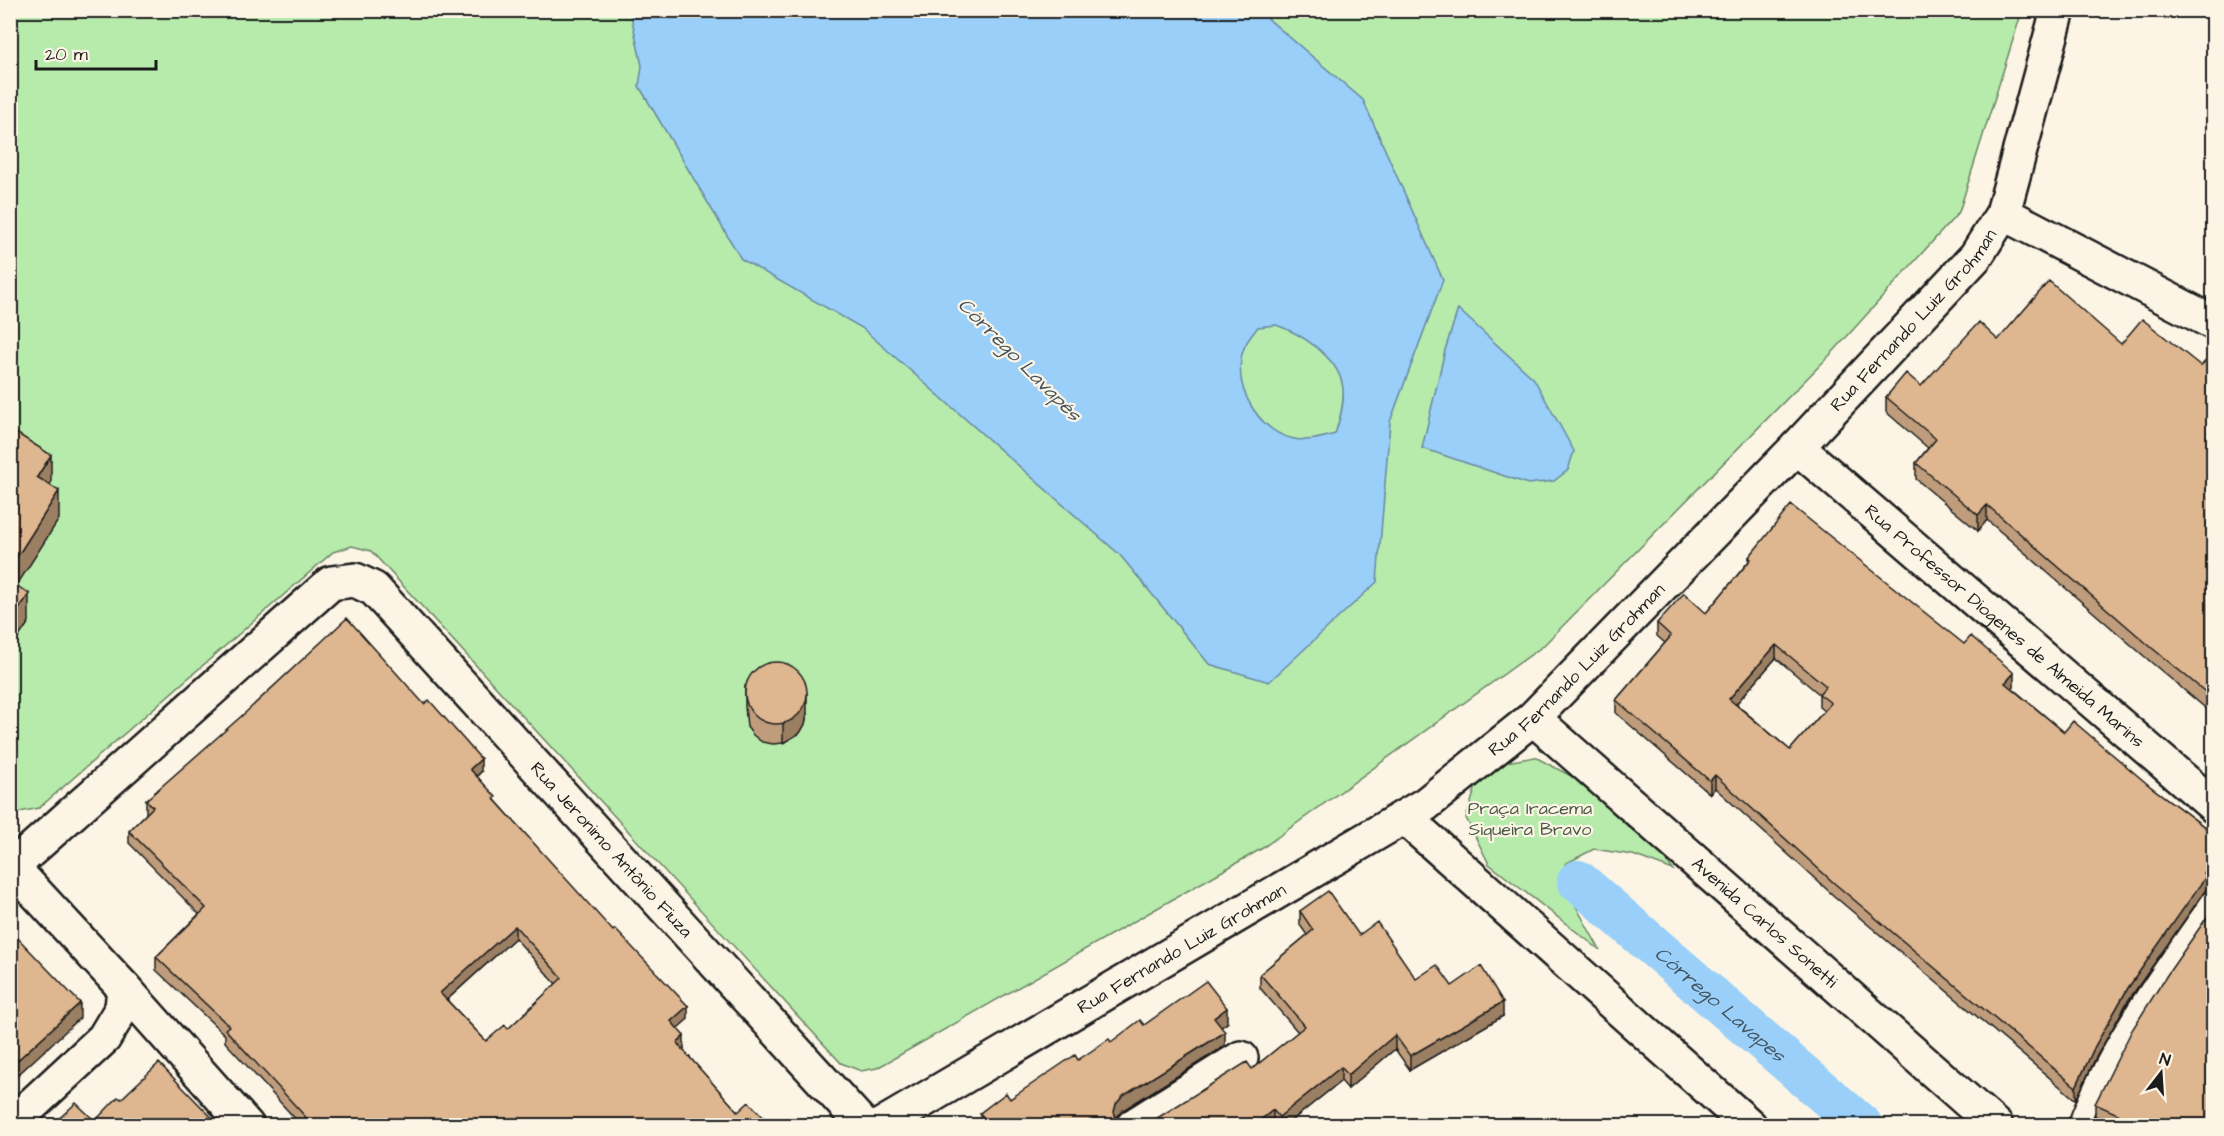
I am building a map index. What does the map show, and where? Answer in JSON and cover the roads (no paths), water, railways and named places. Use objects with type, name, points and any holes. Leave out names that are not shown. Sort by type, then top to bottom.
[{"type":"street","name":"Rua Fernando Luiz Grohman","points":[[880,1125],[1415,811],[1533,718],[1797,447],[1976,256],[2003,213],[2058,10]]},
{"type":"street","points":[[2003,213],[2214,323]]},
{"type":"street","name":"Rua Professor Diogenes de Almeida Marins","points":[[1797,447],[2214,807]]},
{"type":"street","name":"Rua Jeronimo Antônio Fiuza","points":[[11,866],[331,583],[355,580],[374,589],[864,1125]]},
{"type":"street","name":"Avenida Carlos Sonetti","points":[[1533,718],[1996,1125]]},
{"type":"street","points":[[1415,811],[1750,1125]]},
{"type":"street","points":[[11,866],[247,1125]]},
{"type":"street","points":[[10,1125],[104,1038],[122,1008],[124,988]]},
{"type":"street","points":[[1133,1125],[1241,1058]]},
{"type":"lane","points":[[2078,1125],[2093,1087],[2134,1012],[2214,898]]},
{"type":"water","name":"Córrego Lavapés","points":[[630,11],[1259,11],[1363,100],[1443,280],[1390,422],[1377,582],[1269,682],[1209,664],[1120,555],[862,328],[741,259],[639,86],[642,66]],"holes":[[[1276,325],[1316,347],[1333,364],[1338,373],[1342,383],[1343,402],[1335,434],[1304,440],[1282,435],[1261,420],[1247,398],[1240,373],[1242,355],[1247,342],[1258,327]]]},
{"type":"water","points":[[1458,309],[1534,379],[1574,451],[1568,470],[1554,481],[1528,484],[1422,448],[1445,350]]},
{"type":"waterway","name":"Córrego Lavapes","points":[[1578,881],[1862,1126]]},
{"type":"park label","name":"Praça Iracema Siqueira Bravo","points":[[1530,818]]}]
